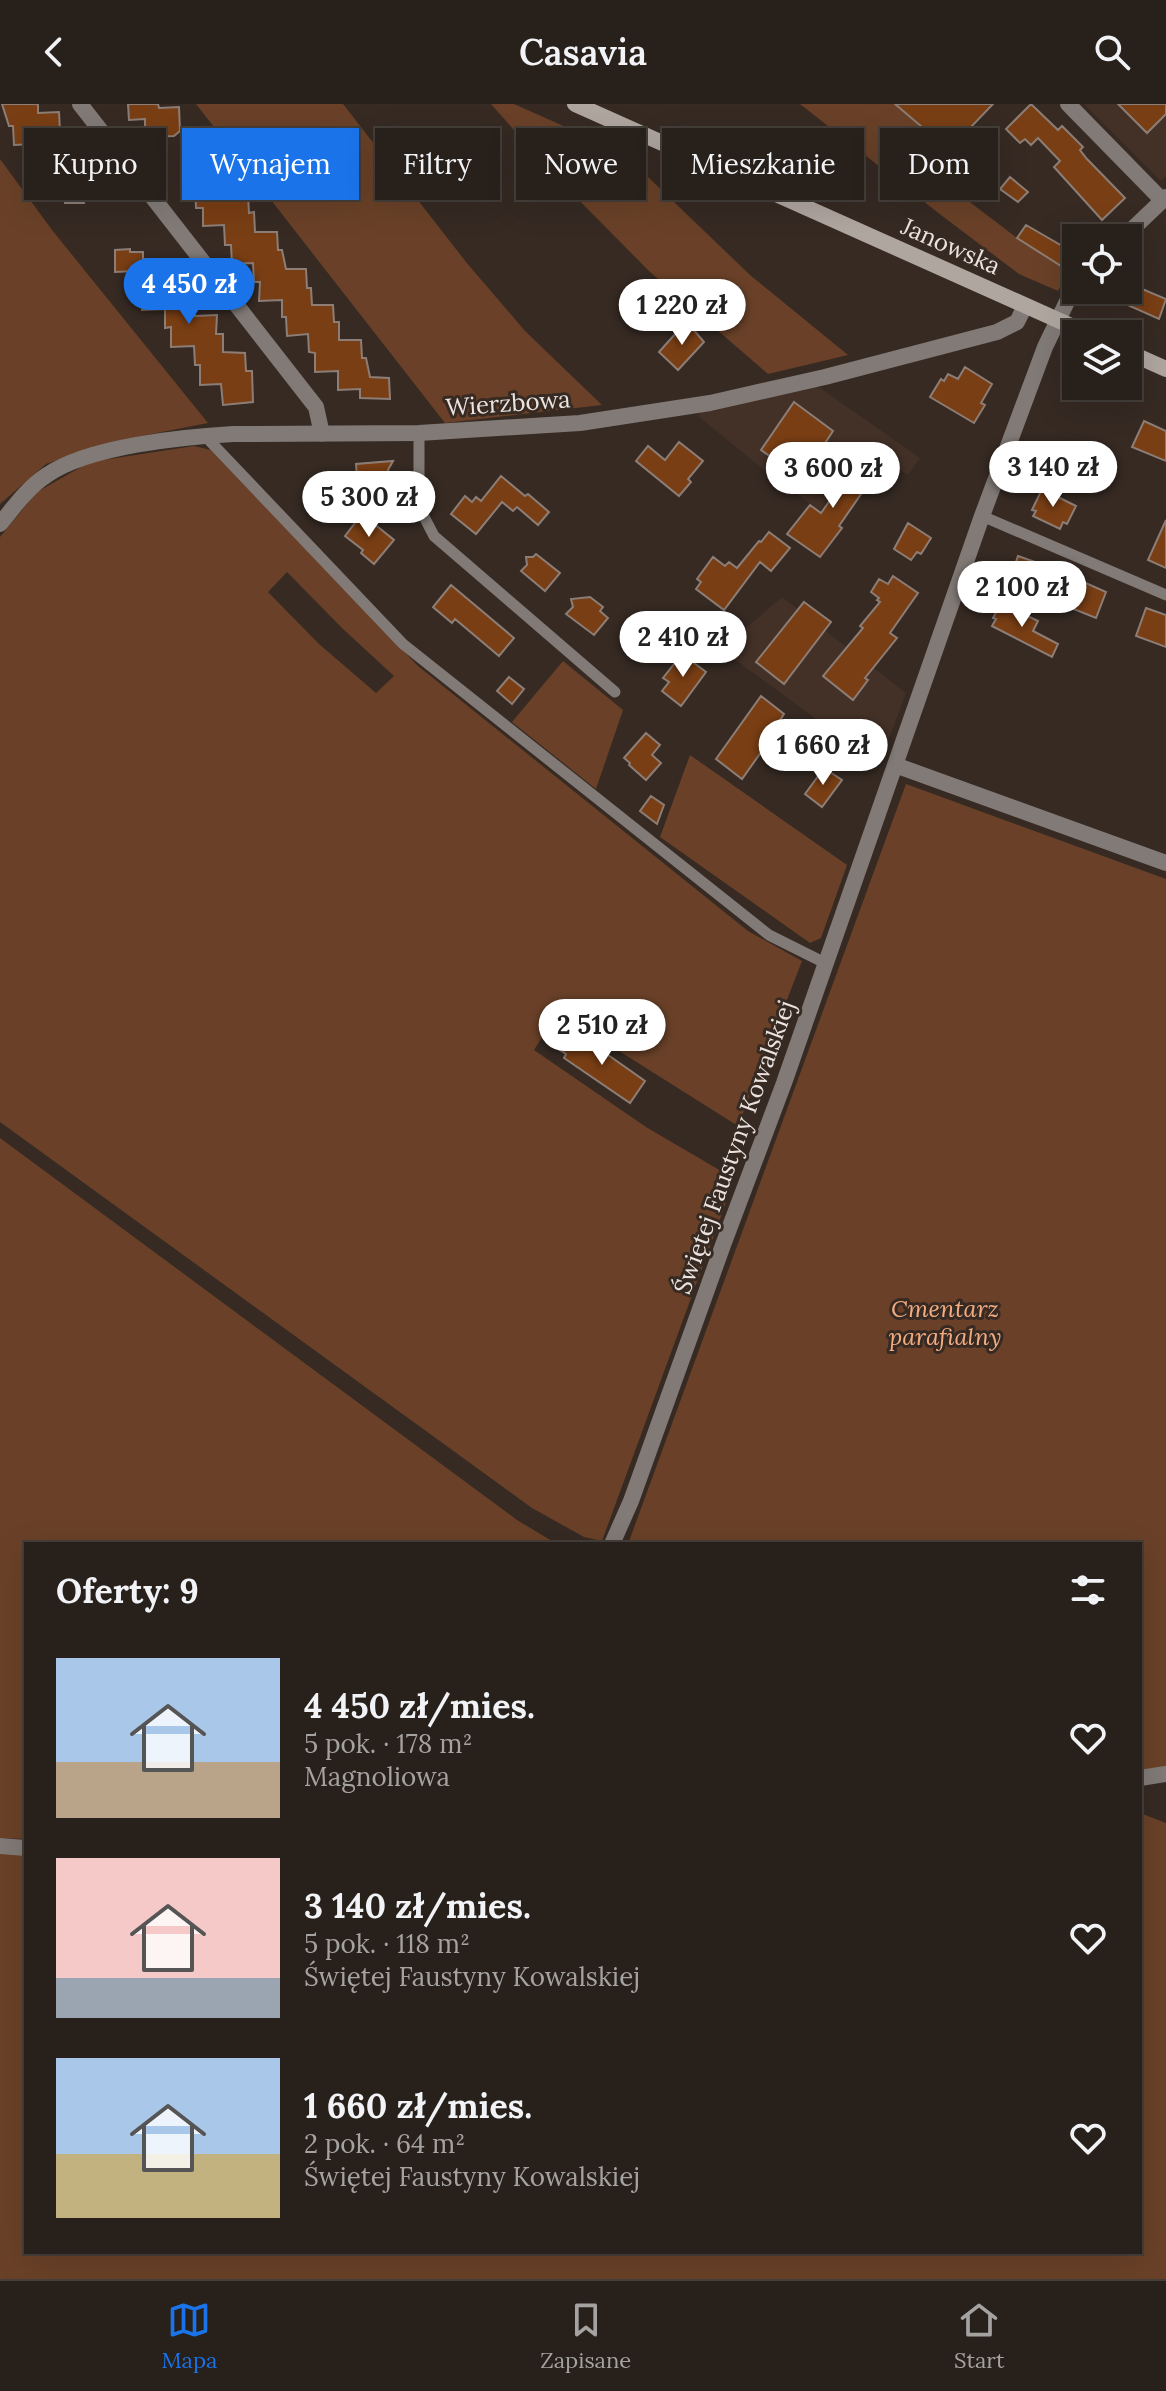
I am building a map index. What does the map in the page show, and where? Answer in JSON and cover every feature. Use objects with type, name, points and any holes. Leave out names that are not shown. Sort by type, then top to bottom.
[{"type":"main road","name":"Janowska","points":[[575,104],[1062,322]]},
{"type":"main road","points":[[1142,358],[1166,369]]},
{"type":"street","points":[[80,104],[316,407],[322,434]]},
{"type":"street","points":[[1068,104],[1164,199],[1138,224]]},
{"type":"street","name":"Świętej Faustyny Kowalskiej","points":[[613,1542],[631,1501],[827,964],[982,516],[1045,347],[1066,304]]},
{"type":"street","name":"Wierzbowa","points":[[0,524],[46,475],[101,452],[205,436],[419,433],[580,423],[710,403],[997,332],[1017,322],[1025,306]]},
{"type":"street","points":[[895,765],[1166,863]]},
{"type":"street","points":[[1142,1778],[1166,1774]]},
{"type":"street","points":[[0,1846],[24,1848]]},
{"type":"lane","points":[[419,433],[419,507],[434,536],[615,692]]},
{"type":"lane","points":[[205,436],[403,644],[769,935],[827,964]]},
{"type":"lane","points":[[982,516],[1166,595]]},
{"type":"shaded area","points":[[1084,104],[1166,104],[1166,176],[1161,181]]},
{"type":"shaded area","points":[[816,385],[920,458],[908,475],[866,446],[820,511],[698,416],[702,410]]},
{"type":"shaded area","points":[[782,597],[906,693],[879,765],[726,653],[746,628]]},
{"type":"green space","points":[[196,104],[343,104],[375,145],[375,200],[418,200],[525,331],[602,405],[445,423],[271,200],[359,200],[359,128],[215,128]]},
{"type":"green space","points":[[491,104],[514,104],[568,128],[516,128],[516,132]]},
{"type":"green space","points":[[800,104],[895,104],[924,128],[880,128],[880,167],[864,154],[864,128],[830,128]]},
{"type":"green space","points":[[0,159],[24,192],[24,200],[30,200],[208,423],[116,441],[46,464],[0,504]]},
{"type":"green space","points":[[646,175],[662,190],[662,200],[672,200],[750,275],[848,355],[768,374],[650,272],[579,200],[646,200]]},
{"type":"green space","points":[[922,200],[967,200],[1062,267],[1062,283],[1058,291],[1019,274]]},
{"type":"green space","points":[[194,446],[211,450],[418,666],[748,931],[802,961],[738,1126],[608,1044],[561,1008],[534,1050],[646,1127],[733,1178],[602,1541],[584,1537],[532,1508],[0,1122],[0,537],[37,492],[90,462]],"holes":[[[287,572],[394,676],[376,693],[319,644],[268,592]]]},
{"type":"green space","points":[[563,661],[623,710],[596,789],[512,722]]},
{"type":"green space","points":[[690,755],[847,865],[821,938],[810,943],[660,837]]},
{"type":"green space","name":"Cmentarz parafialny","points":[[906,784],[1166,879],[1166,1767],[1142,1771],[1142,1542],[629,1542]]},
{"type":"green space","points":[[0,1138],[517,1520],[554,1542],[24,1542],[24,1839],[0,1838]]},
{"type":"green space","points":[[1142,1814],[1166,1823],[1166,2279],[0,2279],[0,1853],[24,1855],[24,2254],[1142,2254]]},
{"type":"building","points":[[2,104],[38,104],[38,113],[59,112],[60,128],[24,128],[24,145],[14,145],[13,126],[9,126]]},
{"type":"building","points":[[128,104],[179,107],[180,131],[174,136],[166,136],[166,128],[145,128],[145,119],[129,120]]},
{"type":"building","points":[[895,104],[993,104],[970,128],[923,128]]},
{"type":"building","points":[[1031,104],[1058,130],[1062,126],[1083,147],[1080,150],[1087,159],[1125,198],[1102,220],[1054,167],[1060,161],[1038,138],[1031,145],[1025,139],[1020,143],[1006,129]]},
{"type":"building","points":[[1118,104],[1166,104],[1166,114],[1147,133]]},
{"type":"building","points":[[1010,177],[1028,192],[1018,202],[1000,189]]},
{"type":"building","points":[[65,200],[83,200],[84,203],[65,203]]},
{"type":"building","points":[[196,200],[248,200],[249,213],[254,212],[255,232],[277,232],[278,250],[282,250],[286,269],[306,269],[312,305],[333,305],[334,322],[339,322],[339,340],[361,340],[362,358],[366,358],[370,377],[389,378],[390,399],[360,398],[360,389],[338,390],[338,371],[315,372],[315,353],[309,352],[308,334],[287,336],[282,300],[259,301],[260,282],[254,282],[253,263],[232,264],[231,245],[225,245],[224,225],[203,226],[203,208],[196,208]]},
{"type":"building","points":[[1026,225],[1062,246],[1062,267],[1017,238]]},
{"type":"building","points":[[130,249],[130,252],[143,252],[143,259],[165,259],[166,278],[187,277],[189,296],[194,296],[195,316],[217,315],[216,334],[223,334],[223,352],[245,353],[246,371],[252,371],[253,402],[223,405],[221,384],[200,385],[200,365],[195,365],[194,346],[171,347],[171,327],[165,328],[165,309],[142,310],[142,290],[137,290],[136,271],[115,272],[115,250]]},
{"type":"building","points":[[1142,289],[1166,299],[1159,319],[1125,304],[1142,304]]},
{"type":"building","points":[[684,324],[704,342],[678,370],[659,352]]},
{"type":"building","points":[[965,367],[992,384],[981,403],[985,405],[974,423],[930,397],[941,379],[944,381],[948,374],[958,379]]},
{"type":"building","points":[[794,402],[833,431],[802,478],[761,450]]},
{"type":"building","points":[[1144,421],[1166,431],[1166,461],[1132,447]]},
{"type":"building","points":[[679,442],[703,461],[679,496],[636,461],[648,446],[665,460]]},
{"type":"building","points":[[861,456],[879,468],[820,557],[787,534],[810,505],[821,513]]},
{"type":"building","points":[[393,461],[381,492],[358,492],[356,464]]},
{"type":"building","points":[[501,476],[549,512],[538,525],[517,507],[513,511],[502,502],[476,534],[451,514],[465,496],[472,502],[476,497],[481,501]]},
{"type":"building","points":[[1042,489],[1076,506],[1067,524],[1063,522],[1060,529],[1033,516],[1036,511],[1032,510]]},
{"type":"building","points":[[362,514],[394,540],[374,564],[361,553],[363,550],[345,536]]},
{"type":"building","points":[[1166,520],[1166,568],[1148,560]]},
{"type":"building","points":[[908,523],[931,538],[921,554],[917,552],[911,560],[894,549]]},
{"type":"building","points":[[769,532],[790,548],[771,571],[760,562],[724,610],[696,589],[701,582],[697,579],[713,557],[725,566],[729,562],[737,568]]},
{"type":"building","points":[[536,554],[560,573],[545,591],[521,571],[527,565],[526,557]]},
{"type":"building","points":[[1018,556],[1106,592],[1096,618],[1071,608],[1073,603],[1012,582],[1010,579]]},
{"type":"building","points":[[893,576],[918,593],[890,633],[897,638],[865,678],[868,680],[853,700],[823,676],[880,602],[871,592],[879,579],[888,584]]},
{"type":"building","points":[[451,585],[514,638],[499,656],[455,619],[452,623],[433,607]]},
{"type":"building","points":[[590,597],[603,607],[600,611],[608,618],[594,635],[566,614],[573,607],[571,599]]},
{"type":"building","points":[[804,602],[831,622],[784,684],[756,662]]},
{"type":"building","points":[[1001,603],[1038,621],[1033,631],[1058,644],[1052,657],[992,626]]},
{"type":"building","points":[[1146,608],[1166,615],[1166,647],[1136,636]]},
{"type":"building","points":[[682,654],[706,672],[681,706],[662,691],[669,682],[663,678]]},
{"type":"building","points":[[509,677],[524,689],[512,704],[497,691]]},
{"type":"building","points":[[761,696],[784,714],[777,725],[779,727],[742,779],[716,759]]},
{"type":"building","points":[[646,733],[660,745],[652,755],[661,763],[646,780],[624,758]]},
{"type":"building","points":[[824,768],[842,780],[822,807],[805,794]]},
{"type":"building","points":[[651,796],[664,805],[657,824],[640,811]]},
{"type":"building","points":[[574,1031],[645,1081],[630,1103],[564,1058],[566,1054],[560,1050],[564,1040]]}]
